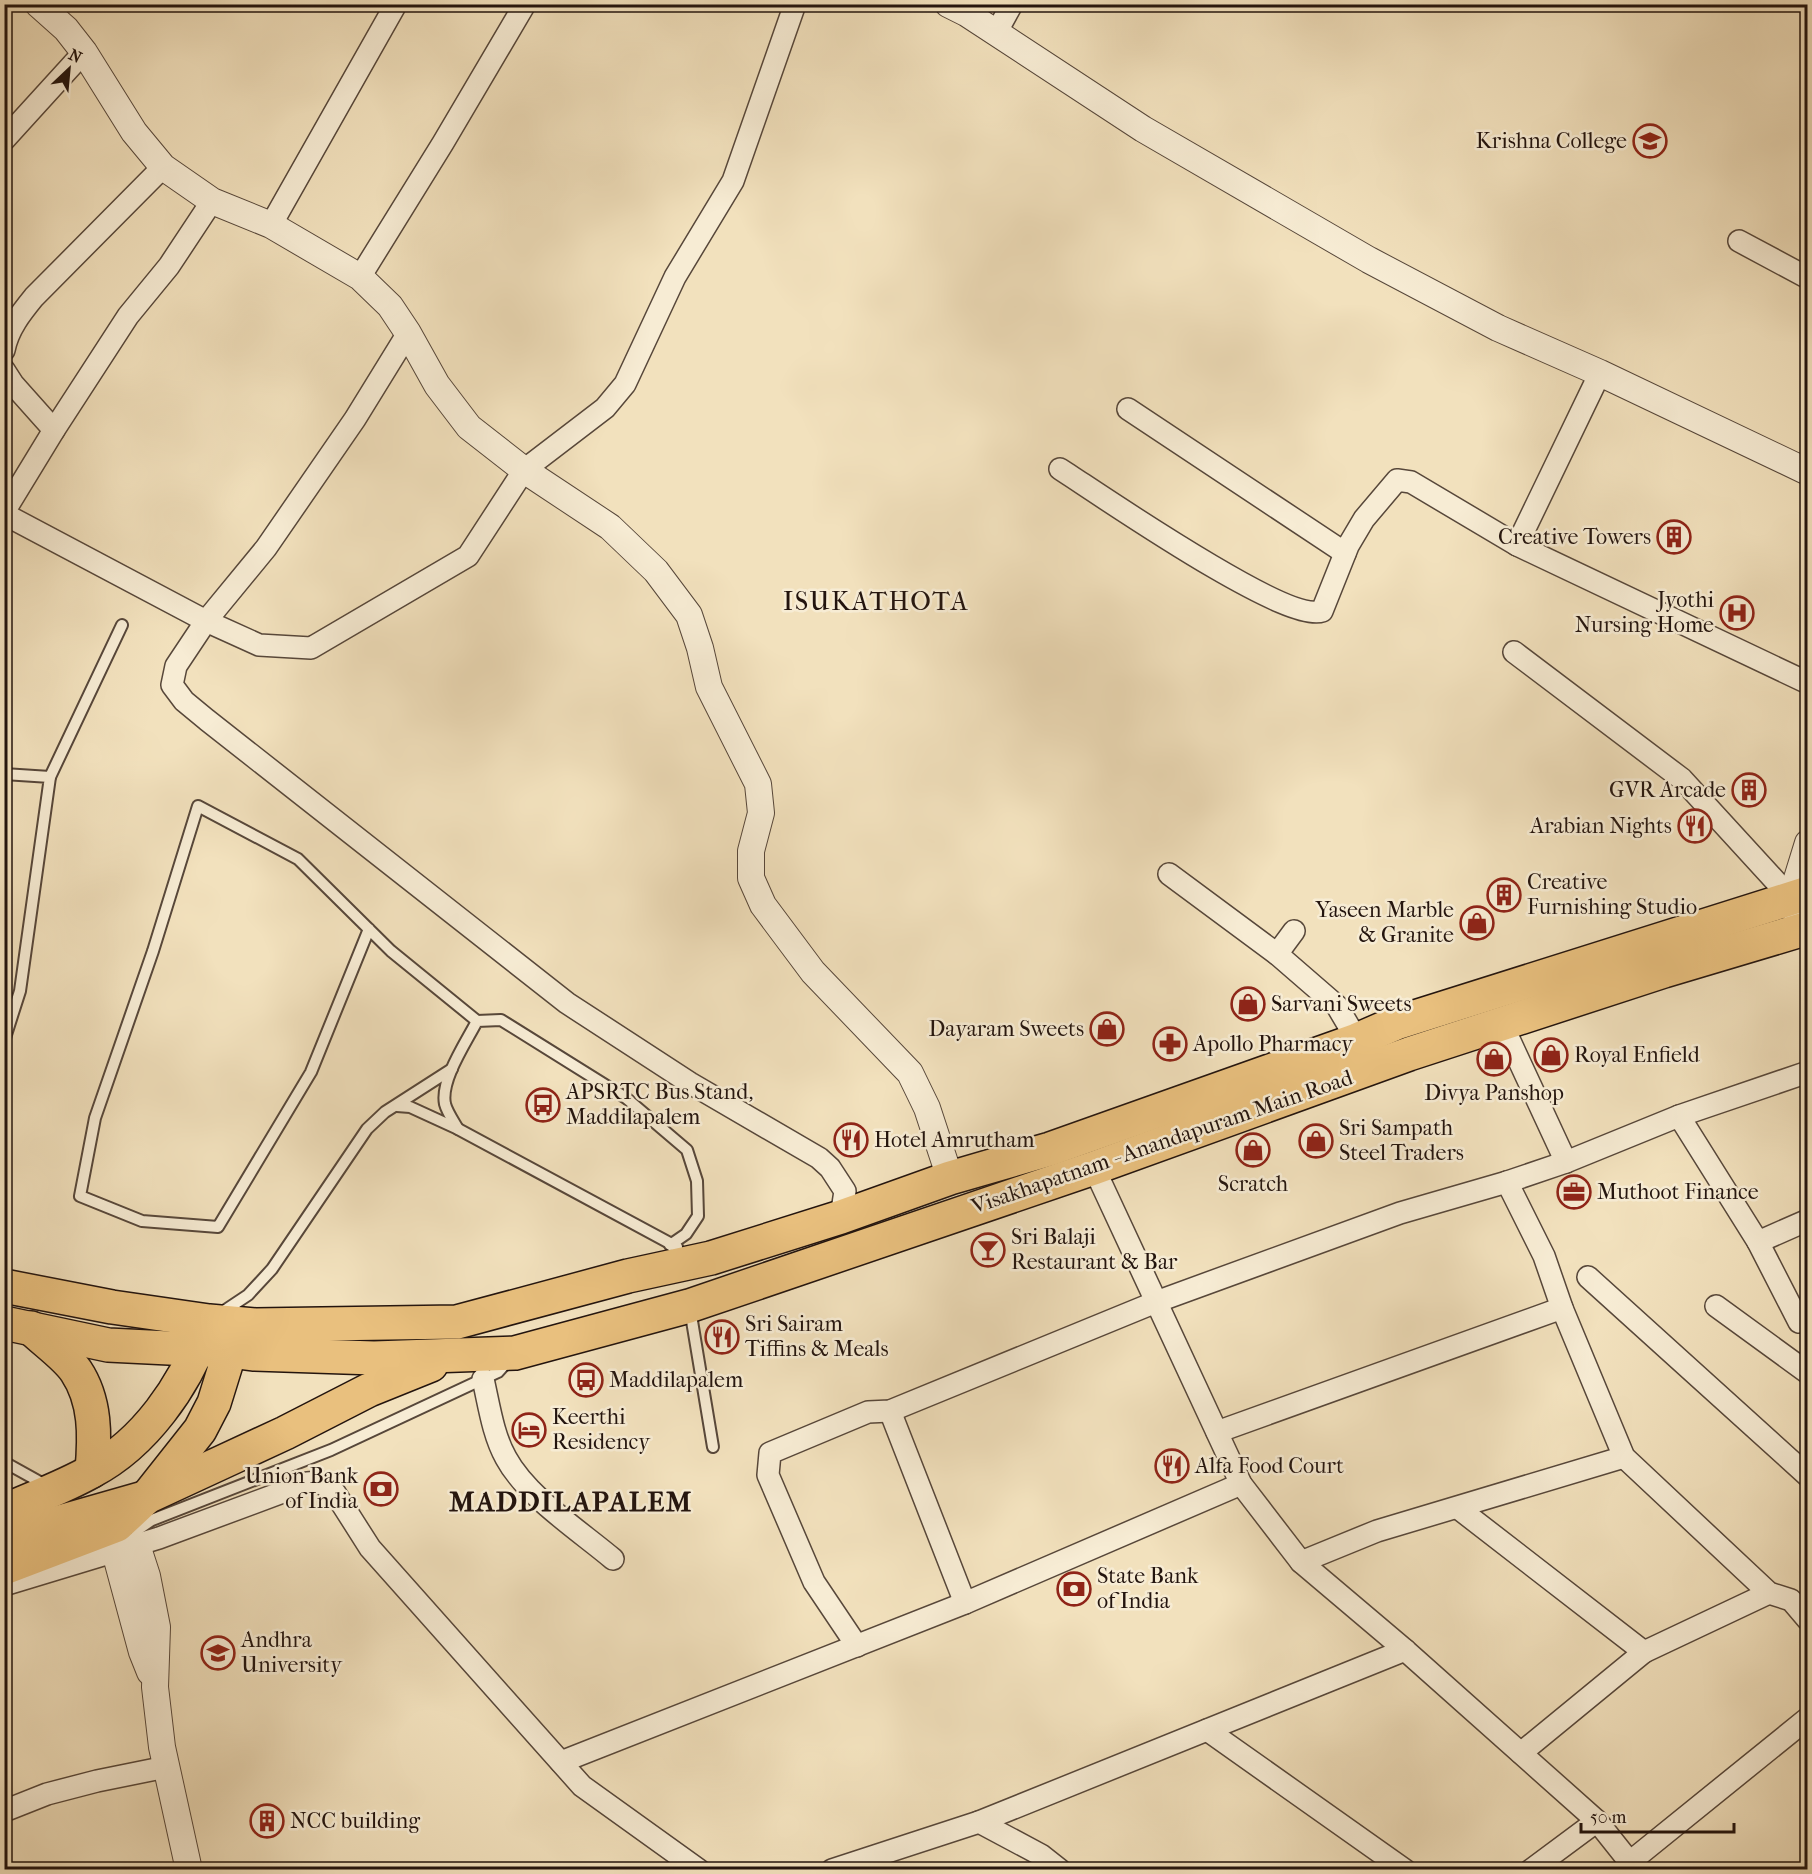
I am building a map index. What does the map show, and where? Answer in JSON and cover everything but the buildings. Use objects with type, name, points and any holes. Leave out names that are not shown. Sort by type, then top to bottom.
[{"type":"main road","name":"Visakhapatnam - Anandapuram Main Road","points":[[225,1328],[255,1325],[457,1322],[628,1276],[711,1258],[841,1217],[950,1178],[1050,1149],[1357,1040],[1396,1023],[1799,896]]},
{"type":"main road","name":"Visakhapatnam - Anandapuram Main Road","points":[[225,1328],[253,1354],[374,1358],[515,1353],[689,1306],[1094,1168],[1409,1054],[1664,971],[1805,929]]},
{"type":"main road","points":[[4,1286],[225,1328]]},
{"type":"main road","points":[[17,1325],[108,1345],[225,1328]]},
{"type":"main road","points":[[17,1325],[75,1369],[88,1392],[93,1420],[92,1471]]},
{"type":"main road","points":[[4,1511],[92,1471],[131,1443],[159,1412],[225,1328]]},
{"type":"main road","points":[[4,1568],[117,1525],[147,1497],[200,1430],[214,1403],[225,1328]]},
{"type":"main road","points":[[4,1541],[42,1527],[147,1497],[285,1433],[369,1390],[449,1357]]},
{"type":"street","points":[[38,4],[66,28],[84,52],[134,132],[163,167],[212,201],[271,225],[360,277],[390,306],[437,385],[469,427],[524,470],[610,527],[656,571],[688,615],[700,648],[709,687],[758,784],[761,813],[751,851],[751,878],[763,905],[813,972],[910,1073],[927,1108],[950,1178]]},
{"type":"street","points":[[271,225],[396,4]]},
{"type":"street","points":[[360,277],[525,4]]},
{"type":"street","points":[[212,201],[170,266],[128,316],[54,430],[4,513],[206,621],[259,645],[311,648],[468,556],[524,470],[605,408],[625,384],[675,277],[734,181],[795,4]]},
{"type":"street","points":[[948,4],[966,13],[1143,129],[1369,260],[1497,328],[1600,373],[1808,472]]},
{"type":"street","points":[[996,33],[1012,4]]},
{"type":"street","points":[[4,140],[84,52]]},
{"type":"street","points":[[4,350],[17,318],[34,297],[163,167]]},
{"type":"street","points":[[1739,241],[1808,278]]},
{"type":"street","points":[[408,333],[355,419],[267,548],[206,621],[177,666],[172,685],[184,701],[567,1003],[690,1083],[819,1158],[830,1168],[845,1191],[841,1217]]},
{"type":"street","points":[[4,370],[13,384],[54,430]]},
{"type":"street","points":[[1517,545],[1600,373]]},
{"type":"street","points":[[1128,409],[1345,553]]},
{"type":"street","points":[[1060,469],[1179,547],[1221,571],[1285,605],[1316,613],[1322,610],[1345,553],[1364,519],[1397,480],[1411,482],[1517,545],[1808,683]]},
{"type":"street","points":[[1514,652],[1682,779],[1799,896]]},
{"type":"street","points":[[1805,929],[1799,896],[1808,843]]},
{"type":"street","points":[[1169,874],[1277,954],[1337,1006],[1357,1040]]},
{"type":"street","points":[[1277,954],[1294,932]]},
{"type":"street","points":[[1502,1024],[1566,1162]]},
{"type":"street","points":[[857,1646],[814,1582],[768,1475],[770,1453],[868,1412],[890,1411],[1156,1302],[1400,1213],[1566,1162],[1678,1116],[1808,1072]]},
{"type":"street","points":[[1678,1116],[1758,1242],[1803,1321],[1771,1347]]},
{"type":"street","points":[[1094,1168],[1241,1484],[1301,1562],[1405,1650],[1597,1821],[1633,1866],[1808,1718]]},
{"type":"street","points":[[1507,1182],[1544,1256],[1562,1308],[1624,1458],[1769,1593],[1791,1600],[1808,1620]]},
{"type":"street","points":[[1758,1242],[1808,1220]]},
{"type":"street","points":[[1588,1277],[1808,1476]]},
{"type":"street","points":[[1716,1306],[1808,1373]]},
{"type":"street","points":[[1217,1432],[1562,1308]]},
{"type":"street","points":[[483,1379],[496,1434],[507,1459],[533,1493],[613,1559]]},
{"type":"street","points":[[890,1411],[965,1604]]},
{"type":"street","points":[[1301,1562],[1377,1531],[1624,1458]]},
{"type":"street","points":[[4,1585],[307,1482],[320,1482],[335,1493],[370,1548],[582,1786],[699,1869]]},
{"type":"street","points":[[561,1762],[965,1604],[1241,1484]]},
{"type":"street","points":[[1458,1508],[1644,1652]]},
{"type":"street","points":[[129,1543],[147,1576],[157,1627],[155,1687],[162,1747],[189,1869]]},
{"type":"street","points":[[1521,1753],[1644,1652],[1769,1593]]},
{"type":"street","points":[[832,1869],[979,1822],[1405,1650]]},
{"type":"street","points":[[1207,1730],[1405,1869]]},
{"type":"street","points":[[4,1811],[47,1794],[166,1767]]},
{"type":"street","points":[[1531,1869],[1597,1821]]},
{"type":"street","points":[[979,1822],[1041,1855],[1060,1869]]},
{"type":"lane","points":[[5,1037],[20,991],[51,777],[122,625]]},
{"type":"lane","points":[[4,774],[51,777]]},
{"type":"lane","points":[[369,929],[311,1072],[218,1227],[142,1221],[80,1196],[95,1118],[153,951],[198,806],[298,859],[369,929],[391,951],[477,1021],[501,1020],[626,1098],[687,1150],[697,1181],[698,1216],[686,1234],[670,1245]]},
{"type":"lane","points":[[458,1129],[445,1104],[446,1088],[452,1069],[477,1021]]},
{"type":"lane","points":[[225,1328],[272,1269],[367,1129],[385,1112],[452,1069]]},
{"type":"lane","points":[[397,1106],[410,1107],[458,1129],[670,1245],[711,1258]]},
{"type":"lane","points":[[689,1306],[713,1447]]},
{"type":"lane","points":[[129,1543],[152,1520],[363,1436],[498,1372],[515,1353]]},
{"type":"lane","points":[[5,1462],[52,1489]]},
{"type":"lane","points":[[129,1543],[147,1497]]},
{"type":"place","name":"Krishna College","points":[[1650,141]]},
{"type":"place","name":"Creative Towers","points":[[1674,537]]},
{"type":"place","name":"Jyothi Nursing Home","points":[[1737,613]]},
{"type":"place","name":"GVR Arcade","points":[[1749,790]]},
{"type":"place","name":"Arabian Nights","points":[[1695,826]]},
{"type":"place","name":"Creative Furnishing Studio","points":[[1504,895]]},
{"type":"place","name":"Yaseen Marble & Granite","points":[[1477,923]]},
{"type":"place","name":"Sarvani Sweets","points":[[1248,1004]]},
{"type":"place","name":"Dayaram Sweets","points":[[1107,1029]]},
{"type":"place","name":"Apollo Pharmacy","points":[[1170,1044]]},
{"type":"place","name":"Royal Enfield","points":[[1551,1055]]},
{"type":"place","name":"Divya Panshop","points":[[1494,1059]]},
{"type":"place","name":"APSRTC Bus Stand, Maddilapalem","points":[[543,1105]]},
{"type":"place","name":"Hotel Amrutham","points":[[851,1140]]},
{"type":"place","name":"Sri Sampath Steel Traders","points":[[1316,1141]]},
{"type":"place","name":"Scratch","points":[[1253,1150]]},
{"type":"place","name":"Muthoot Finance","points":[[1574,1192]]},
{"type":"place","name":"Sri Balaji Restaurant & Bar","points":[[988,1250]]},
{"type":"place","name":"Sri Sairam Tiffins & Meals","points":[[722,1337]]},
{"type":"place","name":"Maddilapalem","points":[[586,1380]]},
{"type":"place","name":"Keerthi Residency","points":[[529,1430]]},
{"type":"place","name":"Alfa Food Court","points":[[1172,1466]]},
{"type":"place","name":"Union Bank of India","points":[[381,1489]]},
{"type":"place","name":"State Bank of India","points":[[1074,1589]]},
{"type":"place","name":"Andhra University","points":[[218,1653]]},
{"type":"place","name":"NCC building","points":[[267,1821]]},
{"type":"district","name":"ISUKATHOTA","points":[[876,601]]},
{"type":"district","name":"MADDILAPALEM","points":[[571,1501]]}]
